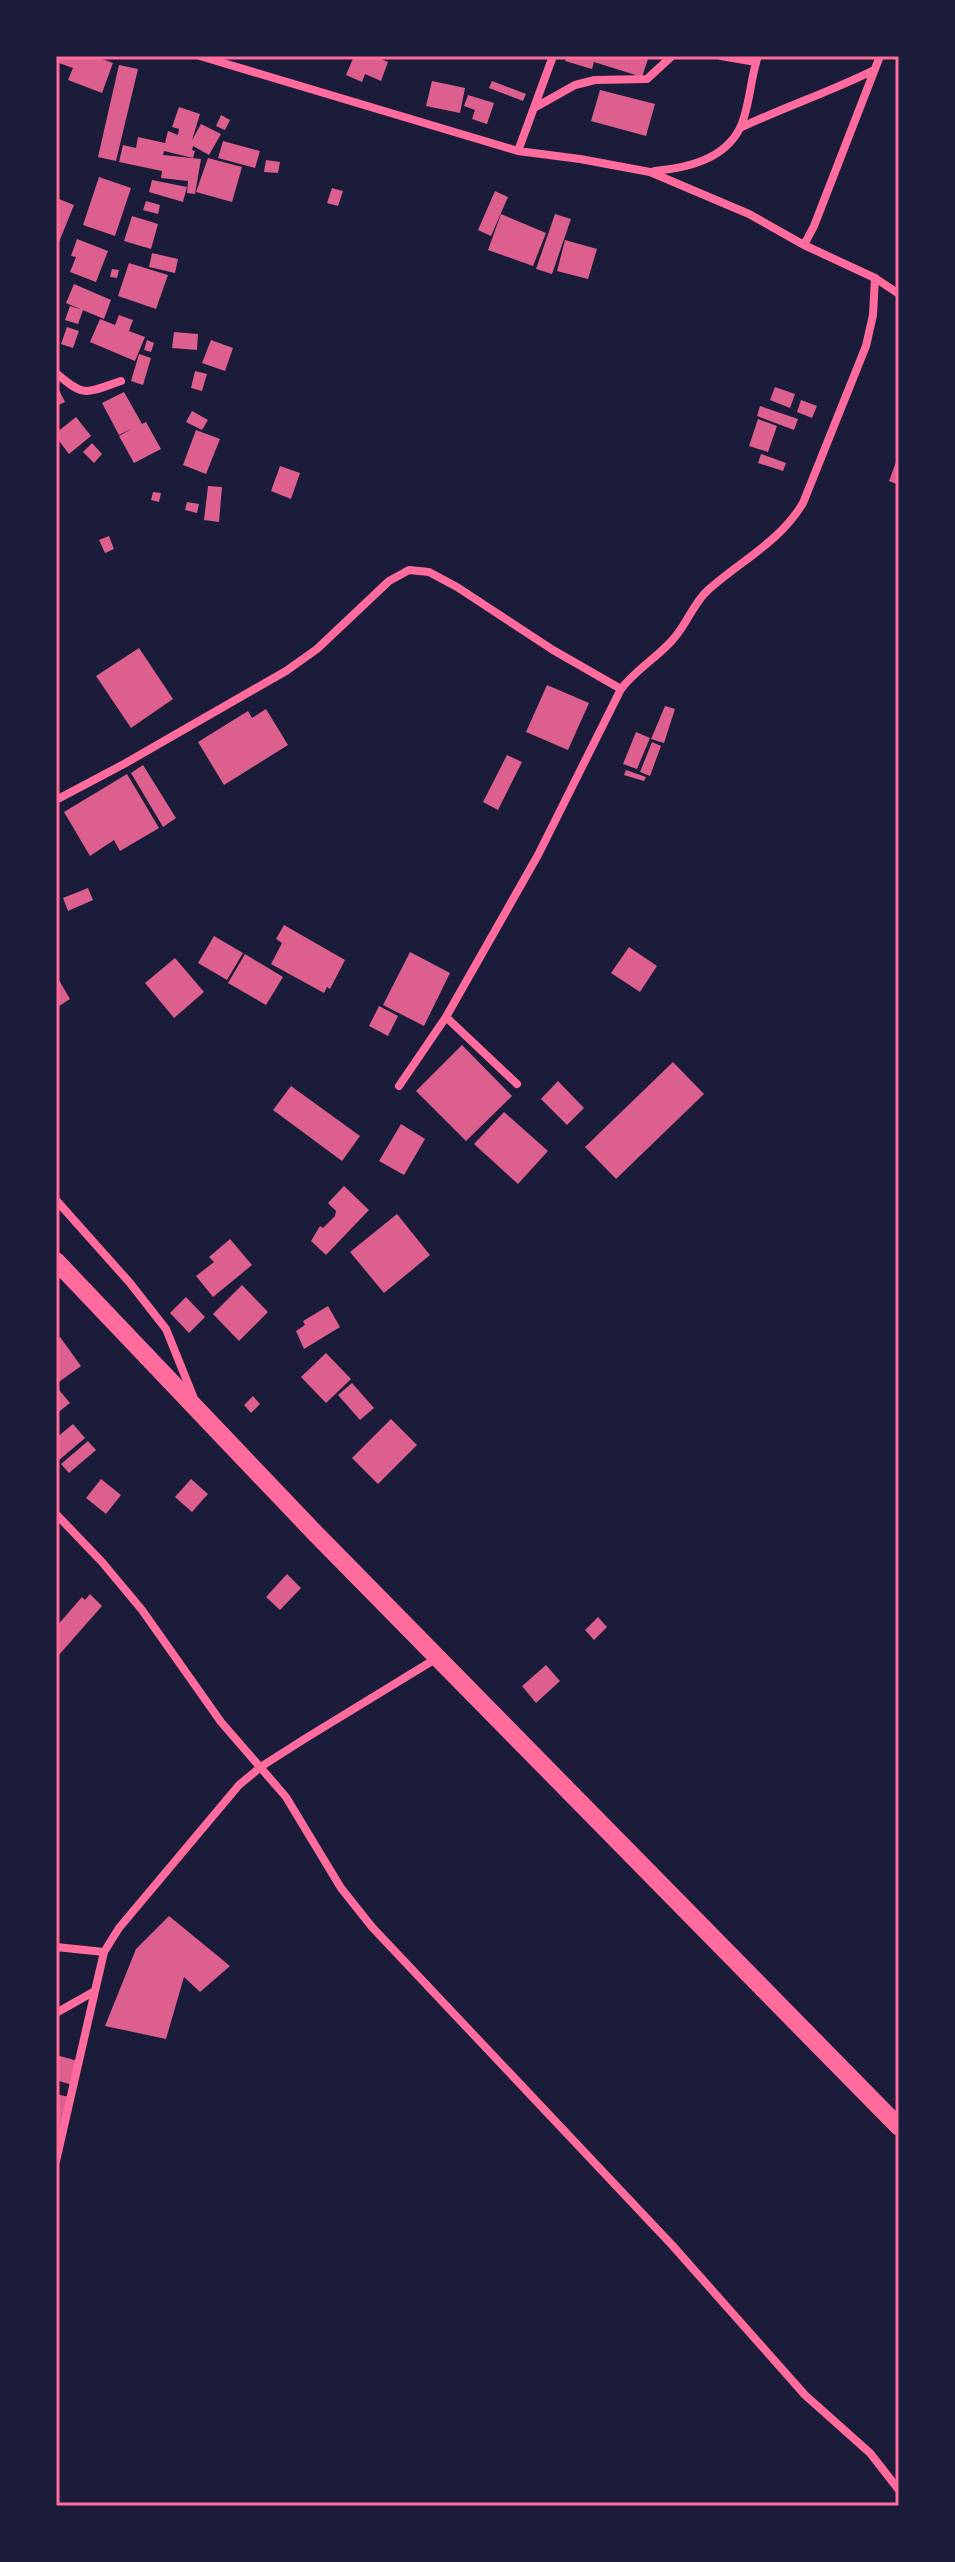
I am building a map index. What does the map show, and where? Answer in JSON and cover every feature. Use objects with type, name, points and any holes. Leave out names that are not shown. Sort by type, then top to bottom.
[{"type":"highway","points":[[57,1265],[899,2127]]},
{"type":"street","points":[[200,56],[518,151],[650,172],[749,214],[804,245],[875,278],[899,294]]},
{"type":"street","points":[[518,151],[553,56]]},
{"type":"street","points":[[534,108],[575,85],[595,80],[647,79],[672,56]]},
{"type":"street","points":[[650,172],[701,163],[727,145],[740,128],[757,59],[721,56]]},
{"type":"street","points":[[804,245],[880,56]]},
{"type":"street","points":[[740,128],[782,108],[834,90],[874,70]]},
{"type":"street","points":[[399,1086],[446,1017],[538,855],[621,689],[634,672],[674,639],[703,595],[734,567],[762,549],[798,512],[866,346],[873,315],[875,278]]},
{"type":"street","points":[[56,373],[72,388],[87,392],[121,381]]},
{"type":"street","points":[[56,800],[93,782],[286,671],[317,649],[389,581],[409,570],[429,572],[457,587],[553,650],[621,689]]},
{"type":"street","points":[[446,1017],[517,1084]]},
{"type":"street","points":[[56,1200],[130,1283],[166,1329],[197,1408]]},
{"type":"street","points":[[56,1514],[142,1610],[221,1722],[286,1797],[341,1888],[372,1927],[672,2245],[805,2395],[870,2453],[899,2490]]},
{"type":"street","points":[[56,2161],[104,1952],[119,1928],[239,1785],[262,1766],[387,1686],[438,1658]]},
{"type":"street","points":[[56,1947],[104,1952]]},
{"type":"street","points":[[56,2013],[95,1991]]},
{"type":"building","points":[[56,56],[94,56],[113,63],[102,93],[68,80],[73,68],[56,62]]},
{"type":"building","points":[[354,56],[374,56],[388,62],[381,81],[365,74],[362,82],[346,75]]},
{"type":"building","points":[[567,56],[649,56],[642,77],[594,62],[592,69],[565,61]]},
{"type":"building","points":[[119,65],[138,69],[116,161],[98,157]]},
{"type":"building","points":[[432,81],[465,88],[460,113],[426,106]]},
{"type":"building","points":[[492,81],[526,94],[523,101],[489,88]]},
{"type":"building","points":[[600,90],[655,104],[646,136],[591,121]]},
{"type":"building","points":[[468,95],[494,103],[487,124],[472,119],[475,110],[464,106]]},
{"type":"building","points":[[179,107],[200,114],[192,140],[201,124],[221,134],[209,155],[193,146],[193,158],[164,151],[163,155],[201,159],[195,194],[187,193],[188,181],[161,178],[162,171],[119,162],[123,145],[136,148],[138,137],[165,143],[168,131],[178,135],[179,129],[172,127]]},
{"type":"building","points":[[221,115],[230,120],[225,130],[216,126]]},
{"type":"building","points":[[223,141],[260,151],[255,168],[218,158]]},
{"type":"building","points":[[208,158],[242,167],[232,202],[196,192]]},
{"type":"building","points":[[266,160],[280,162],[278,173],[264,172]]},
{"type":"building","points":[[99,177],[131,188],[115,236],[83,225]]},
{"type":"building","points":[[152,180],[187,187],[183,202],[149,192]]},
{"type":"building","points":[[332,188],[343,191],[338,206],[327,203]]},
{"type":"building","points":[[495,191],[508,197],[491,236],[478,230]]},
{"type":"building","points":[[59,199],[74,205],[59,242],[56,241],[56,206]]},
{"type":"building","points":[[146,201],[160,205],[158,214],[143,210]]},
{"type":"building","points":[[501,214],[546,233],[533,266],[488,250]]},
{"type":"building","points":[[555,214],[571,219],[552,274],[536,269]]},
{"type":"building","points":[[132,216],[158,224],[151,249],[124,241]]},
{"type":"building","points":[[77,239],[108,251],[96,282],[70,272],[76,257],[71,256]]},
{"type":"building","points":[[565,240],[597,249],[588,279],[557,271]]},
{"type":"building","points":[[152,253],[178,259],[175,273],[149,267]]},
{"type":"building","points":[[129,263],[168,275],[156,309],[118,296]]},
{"type":"building","points":[[112,269],[119,270],[117,278],[110,277]]},
{"type":"building","points":[[74,284],[111,300],[104,319],[66,303]]},
{"type":"building","points":[[70,306],[83,310],[78,324],[65,320]]},
{"type":"building","points":[[119,315],[133,320],[129,331],[145,337],[135,361],[90,342],[100,319],[115,325]]},
{"type":"building","points":[[67,327],[79,331],[73,348],[61,344]]},
{"type":"building","points":[[174,332],[198,334],[197,350],[172,348]]},
{"type":"building","points":[[147,340],[154,343],[151,352],[144,350]]},
{"type":"building","points":[[211,340],[233,348],[225,371],[202,363]]},
{"type":"building","points":[[139,354],[151,358],[143,385],[131,381]]},
{"type":"building","points":[[195,371],[207,374],[202,391],[191,388]]},
{"type":"building","points":[[56,384],[65,402],[56,406]]},
{"type":"building","points":[[775,387],[795,394],[790,408],[770,400]]},
{"type":"building","points":[[124,392],[161,449],[134,463],[119,436],[133,428],[119,435],[102,403]]},
{"type":"building","points":[[801,400],[817,406],[812,418],[797,412]]},
{"type":"building","points":[[760,406],[798,419],[794,430],[757,416]]},
{"type":"building","points":[[192,411],[208,420],[202,430],[186,422]]},
{"type":"building","points":[[76,417],[91,436],[69,454],[56,433]]},
{"type":"building","points":[[758,419],[777,426],[768,452],[749,446]]},
{"type":"building","points":[[196,430],[220,439],[206,474],[183,465]]},
{"type":"building","points":[[92,443],[102,454],[94,463],[83,452]]},
{"type":"building","points":[[761,454],[786,463],[783,471],[758,463]]},
{"type":"building","points":[[899,454],[899,485],[889,481]]},
{"type":"building","points":[[280,466],[300,473],[291,499],[271,491]]},
{"type":"building","points":[[208,486],[222,487],[219,522],[204,520]]},
{"type":"building","points":[[153,492],[161,493],[159,502],[151,500]]},
{"type":"building","points":[[187,502],[199,504],[197,513],[185,510]]},
{"type":"building","points":[[109,536],[114,549],[105,553],[99,540]]},
{"type":"building","points":[[139,648],[173,699],[131,728],[96,676]]},
{"type":"building","points":[[547,685],[589,703],[568,750],[526,732]]},
{"type":"building","points":[[665,706],[675,709],[664,743],[651,739]]},
{"type":"building","points":[[266,709],[288,745],[224,785],[198,742],[248,711],[252,718]]},
{"type":"building","points":[[636,732],[650,738],[637,769],[623,764]]},
{"type":"building","points":[[652,742],[661,746],[650,776],[640,772]]},
{"type":"building","points":[[507,755],[522,762],[498,810],[483,802]]},
{"type":"building","points":[[143,765],[176,818],[163,827],[131,773]]},
{"type":"building","points":[[626,770],[646,777],[644,781],[624,775]]},
{"type":"building","points":[[127,774],[159,828],[120,851],[114,840],[90,856],[64,812]]},
{"type":"building","points":[[88,888],[93,900],[68,911],[63,898]]},
{"type":"building","points":[[284,925],[345,960],[330,989],[327,987],[324,993],[271,964],[282,943],[276,939]]},
{"type":"building","points":[[214,936],[243,953],[227,980],[198,963]]},
{"type":"building","points":[[629,947],[657,966],[640,992],[611,973]]},
{"type":"building","points":[[410,952],[450,973],[424,1026],[383,1005]]},
{"type":"building","points":[[245,954],[283,977],[266,1005],[228,983]]},
{"type":"building","points":[[175,958],[204,992],[174,1018],[145,983]]},
{"type":"building","points":[[56,975],[70,999],[56,1008]]},
{"type":"building","points":[[379,1006],[398,1016],[388,1036],[369,1026]]},
{"type":"building","points":[[462,1045],[512,1096],[466,1141],[416,1091]]},
{"type":"building","points":[[673,1062],[704,1094],[616,1179],[585,1147]]},
{"type":"building","points":[[558,1081],[584,1108],[567,1125],[541,1099]]},
{"type":"building","points":[[291,1086],[360,1136],[342,1161],[273,1110]]},
{"type":"building","points":[[504,1112],[548,1151],[518,1184],[474,1144]]},
{"type":"building","points":[[401,1124],[425,1139],[404,1175],[379,1161]]},
{"type":"building","points":[[344,1186],[369,1210],[326,1255],[311,1241],[320,1226],[323,1228],[335,1216],[336,1211],[328,1203]]},
{"type":"building","points":[[397,1214],[430,1255],[384,1293],[350,1252]]},
{"type":"building","points":[[230,1239],[252,1265],[213,1297],[196,1276],[214,1262],[209,1257]]},
{"type":"building","points":[[242,1285],[268,1312],[239,1341],[213,1314]]},
{"type":"building","points":[[186,1297],[205,1317],[189,1333],[170,1313]]},
{"type":"building","points":[[328,1306],[340,1327],[304,1349],[296,1331],[305,1325],[303,1321]]},
{"type":"building","points":[[60,1337],[81,1366],[56,1384],[56,1340]]},
{"type":"building","points":[[326,1353],[351,1379],[326,1403],[301,1377]]},
{"type":"building","points":[[352,1383],[374,1408],[360,1420],[338,1395]]},
{"type":"building","points":[[59,1390],[70,1403],[56,1414],[56,1392]]},
{"type":"building","points":[[253,1396],[260,1404],[251,1413],[244,1405]]},
{"type":"building","points":[[391,1419],[417,1445],[378,1484],[352,1458]]},
{"type":"building","points":[[73,1424],[85,1438],[58,1461],[56,1438]]},
{"type":"building","points":[[88,1441],[96,1450],[69,1473],[61,1464]]},
{"type":"building","points":[[101,1479],[121,1495],[106,1514],[86,1498]]},
{"type":"building","points":[[191,1479],[208,1494],[192,1512],[175,1497]]},
{"type":"building","points":[[287,1574],[301,1588],[280,1610],[266,1597]]},
{"type":"building","points":[[90,1594],[102,1606],[58,1656],[56,1627],[82,1597],[85,1600]]},
{"type":"building","points":[[598,1617],[607,1627],[594,1640],[585,1630]]},
{"type":"building","points":[[546,1665],[560,1681],[536,1703],[522,1686]]},
{"type":"building","points":[[169,1916],[230,1966],[200,1992],[184,1977],[166,2039],[105,2026],[136,1949]]},
{"type":"building","points":[[56,2055],[78,2061],[72,2085],[56,2080]]},
{"type":"building","points":[[56,2094],[69,2097],[60,2133],[56,2132]]}]
